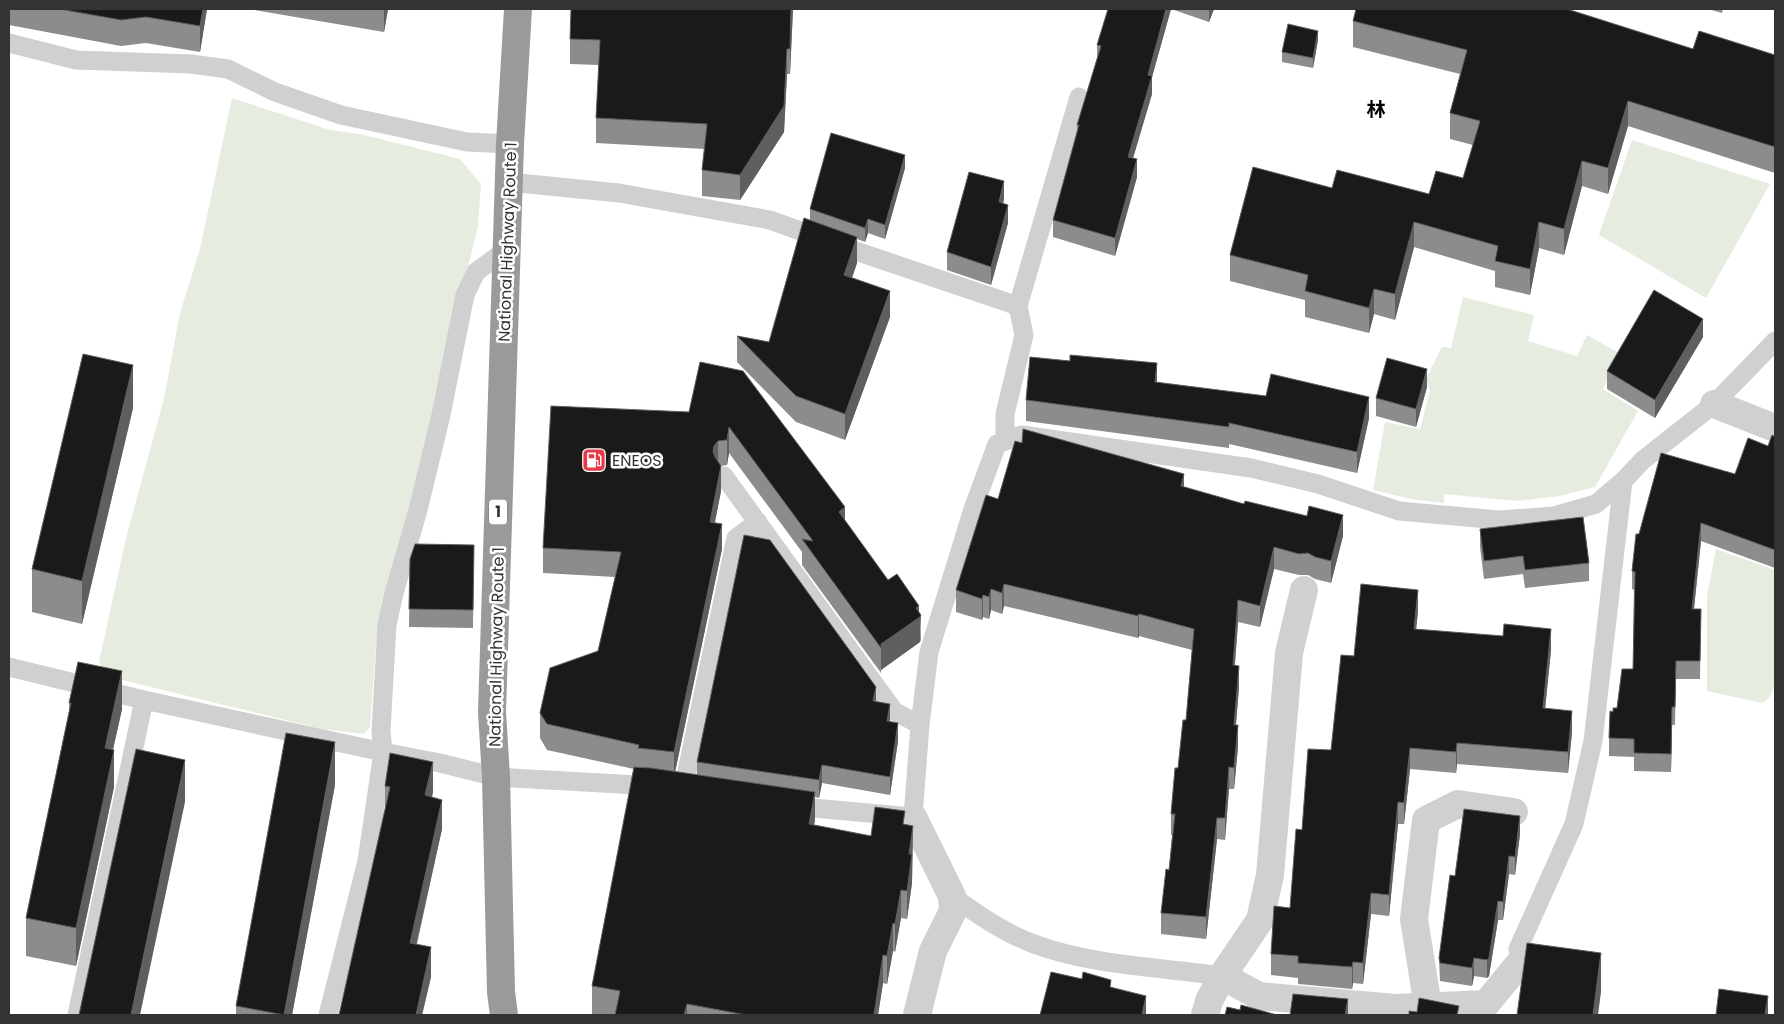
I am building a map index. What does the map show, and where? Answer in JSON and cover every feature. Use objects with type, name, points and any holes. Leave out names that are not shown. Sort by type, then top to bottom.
[{"type":"highway","name":"National Highway Route 1","points":[[504,1015],[501,992],[496,777],[492,712],[508,182],[518,9]]},
{"type":"street","points":[[1714,404],[1775,428]]},
{"type":"street","points":[[1205,1015],[1209,1001],[1222,976],[1260,920],[1270,875],[1289,653],[1304,590]]},
{"type":"street","points":[[1428,1006],[1414,919],[1426,820],[1458,804],[1514,812]]},
{"type":"street","points":[[913,817],[952,896],[953,912],[933,952],[917,1015]]},
{"type":"street","points":[[1222,976],[1259,996],[1394,1012],[1428,1006],[1487,1009],[1522,960]]},
{"type":"lane","points":[[9,43],[76,60],[191,64],[228,69],[275,92],[341,115],[467,142],[510,144]]},
{"type":"lane","points":[[1005,441],[1005,414],[1024,335],[1018,306],[1079,97]]},
{"type":"lane","points":[[508,182],[619,193],[770,220],[1018,306]]},
{"type":"lane","points":[[328,1015],[367,861],[383,752],[381,731],[387,625],[394,593],[418,510],[442,415],[465,295],[476,272],[506,250]]},
{"type":"lane","points":[[776,804],[913,817],[920,724],[929,652],[973,509],[997,444],[1022,435],[1251,468],[1318,484],[1399,510],[1499,520],[1554,516],[1596,504],[1623,481],[1643,460],[1714,404],[1775,341]]},
{"type":"lane","points":[[724,476],[894,711],[920,724]]},
{"type":"lane","points":[[1522,960],[1518,950],[1574,824],[1593,741],[1623,481]]},
{"type":"lane","points":[[9,668],[144,700],[440,763],[496,777],[652,785],[692,791],[736,538],[758,522]]},
{"type":"lane","points":[[77,1015],[144,700]]},
{"type":"lane","points":[[952,896],[984,919],[1033,944],[1085,959],[1222,976]]},
{"type":"shaded area","points":[[232,98],[330,130],[360,134],[460,159],[481,184],[478,226],[469,263],[460,287],[452,330],[411,504],[382,601],[376,646],[370,727],[364,734],[322,729],[106,676],[99,662],[126,538],[164,399],[180,313],[200,249]]},
{"type":"shaded area","points":[[1632,140],[1770,184],[1706,298],[1599,235]]},
{"type":"shaded area","points":[[1463,297],[1534,315],[1528,341],[1577,356],[1587,335],[1621,354],[1603,389],[1638,411],[1595,487],[1560,496],[1517,501],[1444,494],[1444,503],[1411,499],[1373,490],[1385,422],[1420,429],[1430,391],[1426,379],[1442,347],[1451,348]]},
{"type":"shaded area","points":[[1716,549],[1775,570],[1775,684],[1769,698],[1762,703],[1707,691],[1707,596]]},
{"type":"building","points":[[59,9],[203,9],[200,26],[146,17],[121,20]]},
{"type":"building","points":[[571,9],[791,9],[790,49],[787,49],[784,106],[740,175],[702,170],[707,124],[596,118],[600,40],[570,39]]},
{"type":"building","points":[[1108,9],[1166,9],[1148,75],[1152,76],[1128,157],[1137,159],[1115,238],[1053,220],[1079,125],[1077,125],[1101,46],[1097,45]]},
{"type":"building","points":[[1356,9],[1567,9],[1693,49],[1699,31],[1775,55],[1775,147],[1628,101],[1608,168],[1582,161],[1564,229],[1539,222],[1530,269],[1495,261],[1498,246],[1414,222],[1395,294],[1374,289],[1369,308],[1305,291],[1308,275],[1230,255],[1253,167],[1332,188],[1337,170],[1429,194],[1436,171],[1463,178],[1480,121],[1450,113],[1467,50],[1353,21]]},
{"type":"building","points":[[1288,24],[1318,31],[1313,58],[1282,52]]},
{"type":"building","points":[[831,133],[905,155],[885,225],[868,219],[865,228],[810,209]]},
{"type":"building","points":[[969,172],[1004,181],[999,202],[1008,205],[991,267],[947,252]]},
{"type":"building","points":[[804,218],[857,237],[844,275],[890,291],[845,414],[796,396],[737,336],[769,342]]},
{"type":"building","points":[[1654,290],[1703,319],[1655,400],[1607,371]]},
{"type":"building","points":[[83,354],[133,365],[82,581],[32,569]]},
{"type":"building","points":[[1070,355],[1157,363],[1155,382],[1266,396],[1271,374],[1369,397],[1357,452],[1229,423],[1229,427],[1026,400],[1030,357],[1070,361]]},
{"type":"building","points":[[1387,358],[1427,369],[1416,409],[1376,398]]},
{"type":"building","points":[[700,362],[743,371],[845,507],[839,512],[888,580],[897,574],[919,606],[916,608],[921,615],[881,644],[881,648],[802,539],[813,541],[729,427],[727,440],[718,441],[713,451],[721,466],[710,522],[722,524],[674,752],[638,748],[639,745],[547,724],[540,713],[550,668],[598,651],[621,552],[543,548],[551,406],[689,412]]},
{"type":"building","points":[[1023,429],[1184,474],[1181,486],[1244,504],[1245,501],[1307,516],[1309,506],[1343,515],[1331,561],[1308,553],[1299,554],[1274,547],[1260,606],[1238,600],[1233,665],[1239,666],[1234,725],[1238,725],[1234,768],[1229,767],[1225,818],[1217,818],[1206,917],[1161,913],[1166,869],[1169,870],[1175,814],[1171,814],[1175,768],[1178,768],[1183,720],[1186,720],[1194,629],[1139,614],[1138,616],[1004,584],[1002,593],[991,589],[989,597],[983,595],[982,599],[956,590],[986,495],[998,499],[1015,441],[1022,443]]},
{"type":"building","points":[[1772,435],[1775,437],[1775,550],[1701,523],[1692,609],[1701,609],[1700,661],[1676,661],[1675,707],[1672,707],[1671,754],[1634,753],[1634,739],[1609,738],[1610,711],[1613,712],[1613,708],[1617,708],[1622,669],[1633,669],[1635,572],[1632,571],[1636,534],[1639,534],[1661,453],[1735,474],[1748,438],[1768,446]]},
{"type":"building","points":[[1583,517],[1589,563],[1525,570],[1523,556],[1484,561],[1480,529]]},
{"type":"building","points":[[744,535],[770,540],[876,687],[873,701],[890,704],[887,721],[898,723],[890,777],[822,765],[819,780],[697,762]]},
{"type":"building","points":[[415,544],[474,545],[473,610],[409,609],[410,559]]},
{"type":"building","points":[[1361,584],[1418,590],[1414,629],[1503,636],[1504,624],[1551,629],[1543,708],[1572,711],[1568,752],[1457,743],[1456,752],[1410,748],[1404,803],[1398,802],[1389,895],[1371,893],[1363,963],[1353,962],[1352,967],[1298,963],[1298,956],[1271,954],[1274,906],[1290,908],[1296,829],[1302,830],[1308,749],[1331,750],[1341,655],[1354,656]]},
{"type":"building","points":[[78,662],[122,671],[105,748],[114,750],[76,928],[26,918]]},
{"type":"building","points":[[286,733],[335,742],[284,1015],[236,1006]]},
{"type":"building","points":[[136,749],[185,760],[131,1015],[79,1015]]},
{"type":"building","points":[[390,753],[433,762],[425,795],[442,800],[410,943],[431,947],[416,1015],[339,1015],[390,787],[385,786]]},
{"type":"building","points":[[634,767],[815,792],[809,824],[871,836],[875,807],[905,811],[903,824],[913,826],[909,854],[912,854],[907,891],[901,890],[887,956],[883,955],[874,1015],[746,1015],[687,1004],[684,1015],[615,1015],[620,991],[592,986]]},
{"type":"building","points":[[1464,809],[1520,816],[1515,857],[1509,856],[1503,902],[1498,901],[1489,958],[1487,960],[1474,958],[1472,968],[1440,963],[1439,958],[1450,875],[1455,876]]},
{"type":"building","points":[[1527,943],[1601,953],[1593,1015],[1517,1015]]},
{"type":"building","points":[[1051,972],[1082,979],[1083,972],[1111,980],[1110,987],[1146,996],[1142,1015],[1040,1015]]},
{"type":"building","points":[[1719,989],[1768,996],[1765,1015],[1716,1015]]},
{"type":"building","points":[[1293,994],[1348,999],[1345,1015],[1290,1015]]},
{"type":"building","points":[[1419,998],[1459,1006],[1457,1015],[1409,1015],[1409,1011],[1417,1012]]},
{"type":"building","points":[[1241,1005],[1277,1015],[1225,1015],[1227,1007],[1240,1010]]},
{"type":"place","name":"ENEOS","points":[[594,460]]},
{"type":"district","name":"林","points":[[1376,109]]}]
